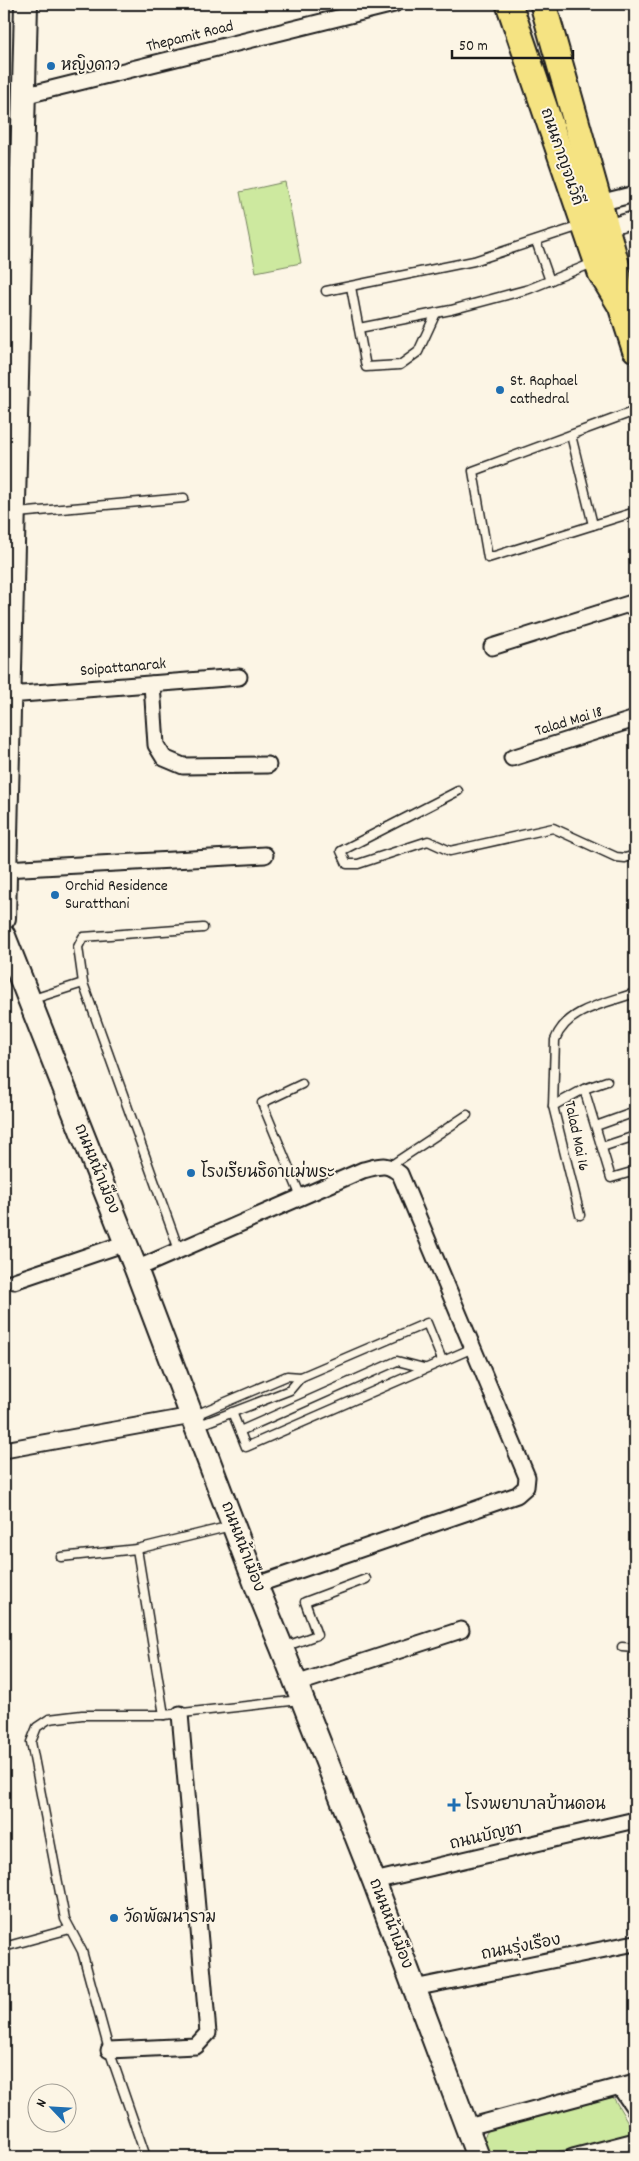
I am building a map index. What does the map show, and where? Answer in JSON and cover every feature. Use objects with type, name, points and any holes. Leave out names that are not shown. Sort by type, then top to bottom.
[{"type":"main road","name":"ถนนกาญจนวิถี","points":[[509,4],[595,226],[617,266],[621,306],[635,349]]},
{"type":"main road","name":"ถนนกาญจนวิถี","points":[[543,4],[599,203],[595,226],[597,261],[601,273],[621,306]]},
{"type":"street","points":[[4,918],[9,695],[9,548],[15,513],[26,4]]},
{"type":"street","name":"Thepamit Road","points":[[23,96],[394,4]]},
{"type":"street","points":[[599,203],[635,194]]},
{"type":"street","points":[[595,226],[635,219]]},
{"type":"street","points":[[492,647],[635,602]]},
{"type":"street","name":"Soipattanarak","points":[[9,695],[239,676]]},
{"type":"street","points":[[152,684],[156,745],[164,758],[183,766],[268,765]]},
{"type":"street","name":"Talad Mai 18","points":[[512,758],[635,719]]},
{"type":"street","points":[[4,869],[264,855]]},
{"type":"street","name":"ถนนหน้าเมือง","points":[[4,936],[126,1243],[256,1585],[374,1881],[468,2126],[478,2157]]},
{"type":"street","points":[[136,1269],[362,1170],[390,1166],[400,1174],[527,1477],[526,1487],[518,1495],[256,1585]]},
{"type":"street","points":[[14,1281],[126,1243]]},
{"type":"street","points":[[4,1450],[194,1421]]},
{"type":"street","points":[[300,1692],[460,1630]]},
{"type":"street","points":[[109,2050],[196,2046],[208,2033],[180,1714]]},
{"type":"street","name":"ถนนบัญชา","points":[[374,1881],[635,1820]]},
{"type":"street","name":"ถนนรุ่งเรือง","points":[[414,1988],[635,1943]]},
{"type":"street","points":[[468,2126],[635,2082]]},
{"type":"street","points":[[619,2086],[635,2109]]},
{"type":"street","points":[[572,2157],[635,2141]]},
{"type":"lane","points":[[326,290],[351,287],[474,261],[536,241],[595,226]]},
{"type":"lane","points":[[536,241],[550,281]]},
{"type":"lane","points":[[359,328],[436,313],[529,289],[597,261]]},
{"type":"lane","points":[[351,287],[366,367],[400,365],[418,352],[436,313]]},
{"type":"lane","points":[[635,411],[473,471],[488,558],[635,512]]},
{"type":"lane","points":[[571,435],[593,525]]},
{"type":"lane","points":[[15,513],[184,498]]},
{"type":"lane","points":[[458,791],[341,851],[347,864],[358,864],[428,841],[450,851],[553,828],[616,857],[625,858],[635,855]]},
{"type":"lane","points":[[179,1250],[83,983],[78,948],[83,937],[202,928]]},
{"type":"lane","points":[[29,1000],[83,983]]},
{"type":"lane","name":"Talad Mai 16","points":[[580,1215],[553,1106],[555,1040],[559,1030],[574,1015],[635,993]]},
{"type":"lane","points":[[553,1106],[584,1089],[606,1081]]},
{"type":"lane","points":[[302,1084],[262,1103],[302,1197]]},
{"type":"lane","points":[[584,1089],[611,1178],[635,1171]]},
{"type":"lane","points":[[596,1126],[635,1112]]},
{"type":"lane","points":[[390,1166],[467,1115]]},
{"type":"lane","points":[[602,1147],[635,1136]]},
{"type":"lane","points":[[194,1421],[232,1412],[290,1390],[301,1377],[427,1323],[442,1360]]},
{"type":"lane","points":[[232,1412],[246,1447],[473,1348]]},
{"type":"lane","points":[[240,1431],[397,1361],[424,1368]]},
{"type":"lane","points":[[194,1421],[287,1376],[301,1377]]},
{"type":"lane","points":[[61,1557],[136,1549],[233,1525]]},
{"type":"lane","points":[[136,1549],[164,1715]]},
{"type":"lane","points":[[282,1648],[317,1635],[305,1602],[366,1579]]},
{"type":"lane","points":[[622,1647],[635,1648]]},
{"type":"lane","points":[[146,2157],[109,2050],[82,1951],[66,1919],[31,1742],[37,1727],[49,1719],[82,1715],[180,1714],[300,1692]]},
{"type":"lane","points":[[4,1947],[70,1929]]},
{"type":"green space","points":[[285,182],[301,263],[256,272],[240,192]]},
{"type":"green space","points":[[613,2097],[635,2134],[534,2157],[488,2157],[482,2140],[492,2127]]},
{"type":"place","name":"หญิงดาว","points":[[51,66]]},
{"type":"place","name":"St. Raphael cathedral","points":[[500,390]]},
{"type":"place","name":"Orchid Residence Suratthani","points":[[55,895]]},
{"type":"place","name":"โรงเรียนธิดาแม่พระ","points":[[191,1173]]},
{"type":"place","name":"โรงพยาบาลบ้านดอน","points":[[454,1805]]},
{"type":"place","name":"วัดพัฒนาราม","points":[[114,1918]]}]
